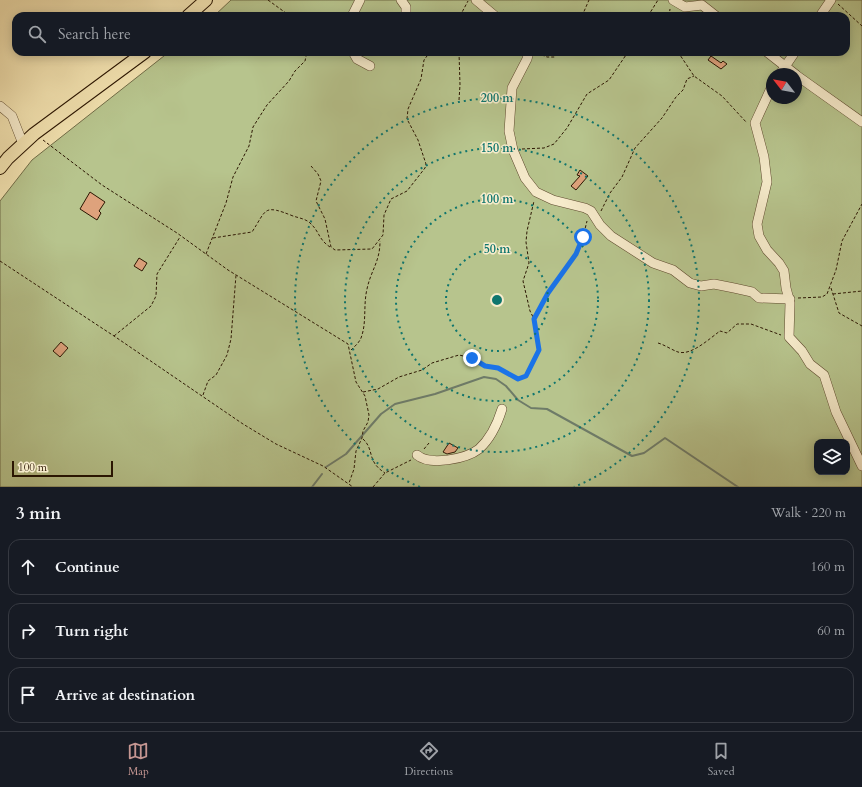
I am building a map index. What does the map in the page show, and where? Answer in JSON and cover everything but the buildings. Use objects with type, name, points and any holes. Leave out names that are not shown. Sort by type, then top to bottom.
[{"type":"main road","points":[[192,12],[206,0]]},
{"type":"main road","points":[[0,168],[34,134],[140,56]]},
{"type":"street","points":[[354,12],[360,0]]},
{"type":"street","points":[[401,0],[406,7],[406,12]]},
{"type":"street","points":[[476,0],[491,12]]},
{"type":"street","points":[[673,0],[685,7],[702,5],[711,12]]},
{"type":"street","points":[[824,12],[834,2]]},
{"type":"street","points":[[356,56],[370,66]]},
{"type":"street","points":[[528,56],[512,88],[509,124],[513,150],[525,178],[536,192],[553,200],[585,208],[591,211],[611,236],[653,263],[673,270],[690,283],[701,286],[714,284],[734,288],[752,292],[760,298],[790,300]]},
{"type":"street","points":[[770,56],[780,68]]},
{"type":"street","points":[[783,68],[792,56]]},
{"type":"street","points":[[802,78],[862,122]]},
{"type":"street","points":[[766,98],[756,117],[756,132],[764,157],[768,182],[757,224],[759,236],[767,250],[780,262],[784,272],[790,300],[789,337],[802,351],[810,364],[824,375],[836,412],[862,466]]},
{"type":"street","points":[[0,106],[12,116],[23,144]]},
{"type":"street","points":[[417,455],[423,460],[444,460],[465,456],[478,449],[486,441],[498,421],[502,409]]},
{"type":"path","points":[[268,0],[284,12]]},
{"type":"path","points":[[462,12],[468,0]]},
{"type":"path","points":[[584,12],[590,0]]},
{"type":"path","points":[[650,12],[658,0]]},
{"type":"path","points":[[834,2],[846,12]]},
{"type":"path","points":[[850,16],[862,26]]},
{"type":"path","points":[[210,257],[206,254],[226,203],[233,177],[249,146],[253,127],[267,105],[305,61],[306,56]]},
{"type":"path","points":[[350,350],[361,337],[366,320],[364,310],[367,289],[372,272],[378,262],[380,241],[384,232],[384,215],[391,199],[408,191],[425,168],[426,164],[418,140],[407,119],[408,109],[421,79],[424,60],[427,56]]},
{"type":"path","points":[[459,56],[459,100]]},
{"type":"path","points":[[545,56],[555,56]]},
{"type":"path","points":[[513,150],[544,148],[554,144],[559,139],[586,94],[609,80],[625,56]]},
{"type":"path","points":[[681,56],[694,76],[722,96],[737,114],[756,132]]},
{"type":"path","points":[[597,219],[610,193],[622,177],[634,148],[662,118],[676,97],[683,90],[687,79],[694,76]]},
{"type":"path","points":[[34,134],[102,185],[236,275],[348,344],[356,382],[363,392],[369,415],[368,422],[356,450],[354,469],[349,483]]},
{"type":"path","points":[[311,166],[318,174],[321,181],[316,201],[325,219],[331,248]]},
{"type":"path","points":[[363,392],[378,389],[398,378],[422,370],[432,363],[459,355],[472,358],[485,366],[498,368],[518,379],[526,376],[538,355],[539,344],[534,319],[530,311],[523,281],[529,263],[526,242],[527,231],[536,192]]},
{"type":"path","points":[[790,300],[800,297],[822,297],[827,294],[836,270],[842,241],[862,204]]},
{"type":"path","points":[[212,238],[252,232],[263,213],[268,210],[278,210],[309,222],[321,240],[335,250],[370,249],[380,241]]},
{"type":"path","points":[[534,319],[548,293],[580,245],[585,225],[591,211]]},
{"type":"path","points":[[114,336],[151,306],[156,296],[157,274],[181,237]]},
{"type":"path","points":[[0,261],[114,336],[243,424],[276,444],[323,466],[353,487]]},
{"type":"path","points":[[203,396],[208,382],[216,375],[227,355],[232,339],[236,275]]},
{"type":"path","points":[[830,286],[839,313],[862,326]]},
{"type":"path","points":[[832,294],[862,291]]},
{"type":"path","points":[[658,343],[681,353],[694,351],[702,343],[720,331],[727,333],[737,324],[751,324],[789,337]]},
{"type":"path","points":[[362,438],[368,444],[377,468],[386,473]]},
{"type":"path","points":[[373,487],[386,473],[407,463],[429,443]]},
{"type":"green space","points":[[231,0],[862,0],[862,487],[0,487],[0,201],[32,160],[164,56],[850,56],[850,12],[218,12]]},
{"type":"waterway","points":[[326,467],[346,454],[381,414],[395,404],[435,394],[484,377],[496,379],[506,386],[518,400],[531,408],[547,409],[632,456],[644,453],[665,438],[738,487]]},
{"type":"waterway","points":[[312,487],[322,474]]},
{"type":"route","points":[[472,358],[485,366],[498,368],[518,379],[526,376],[538,355],[539,350],[539,344],[534,327],[534,319],[548,293],[576,254],[583,237]]}]
